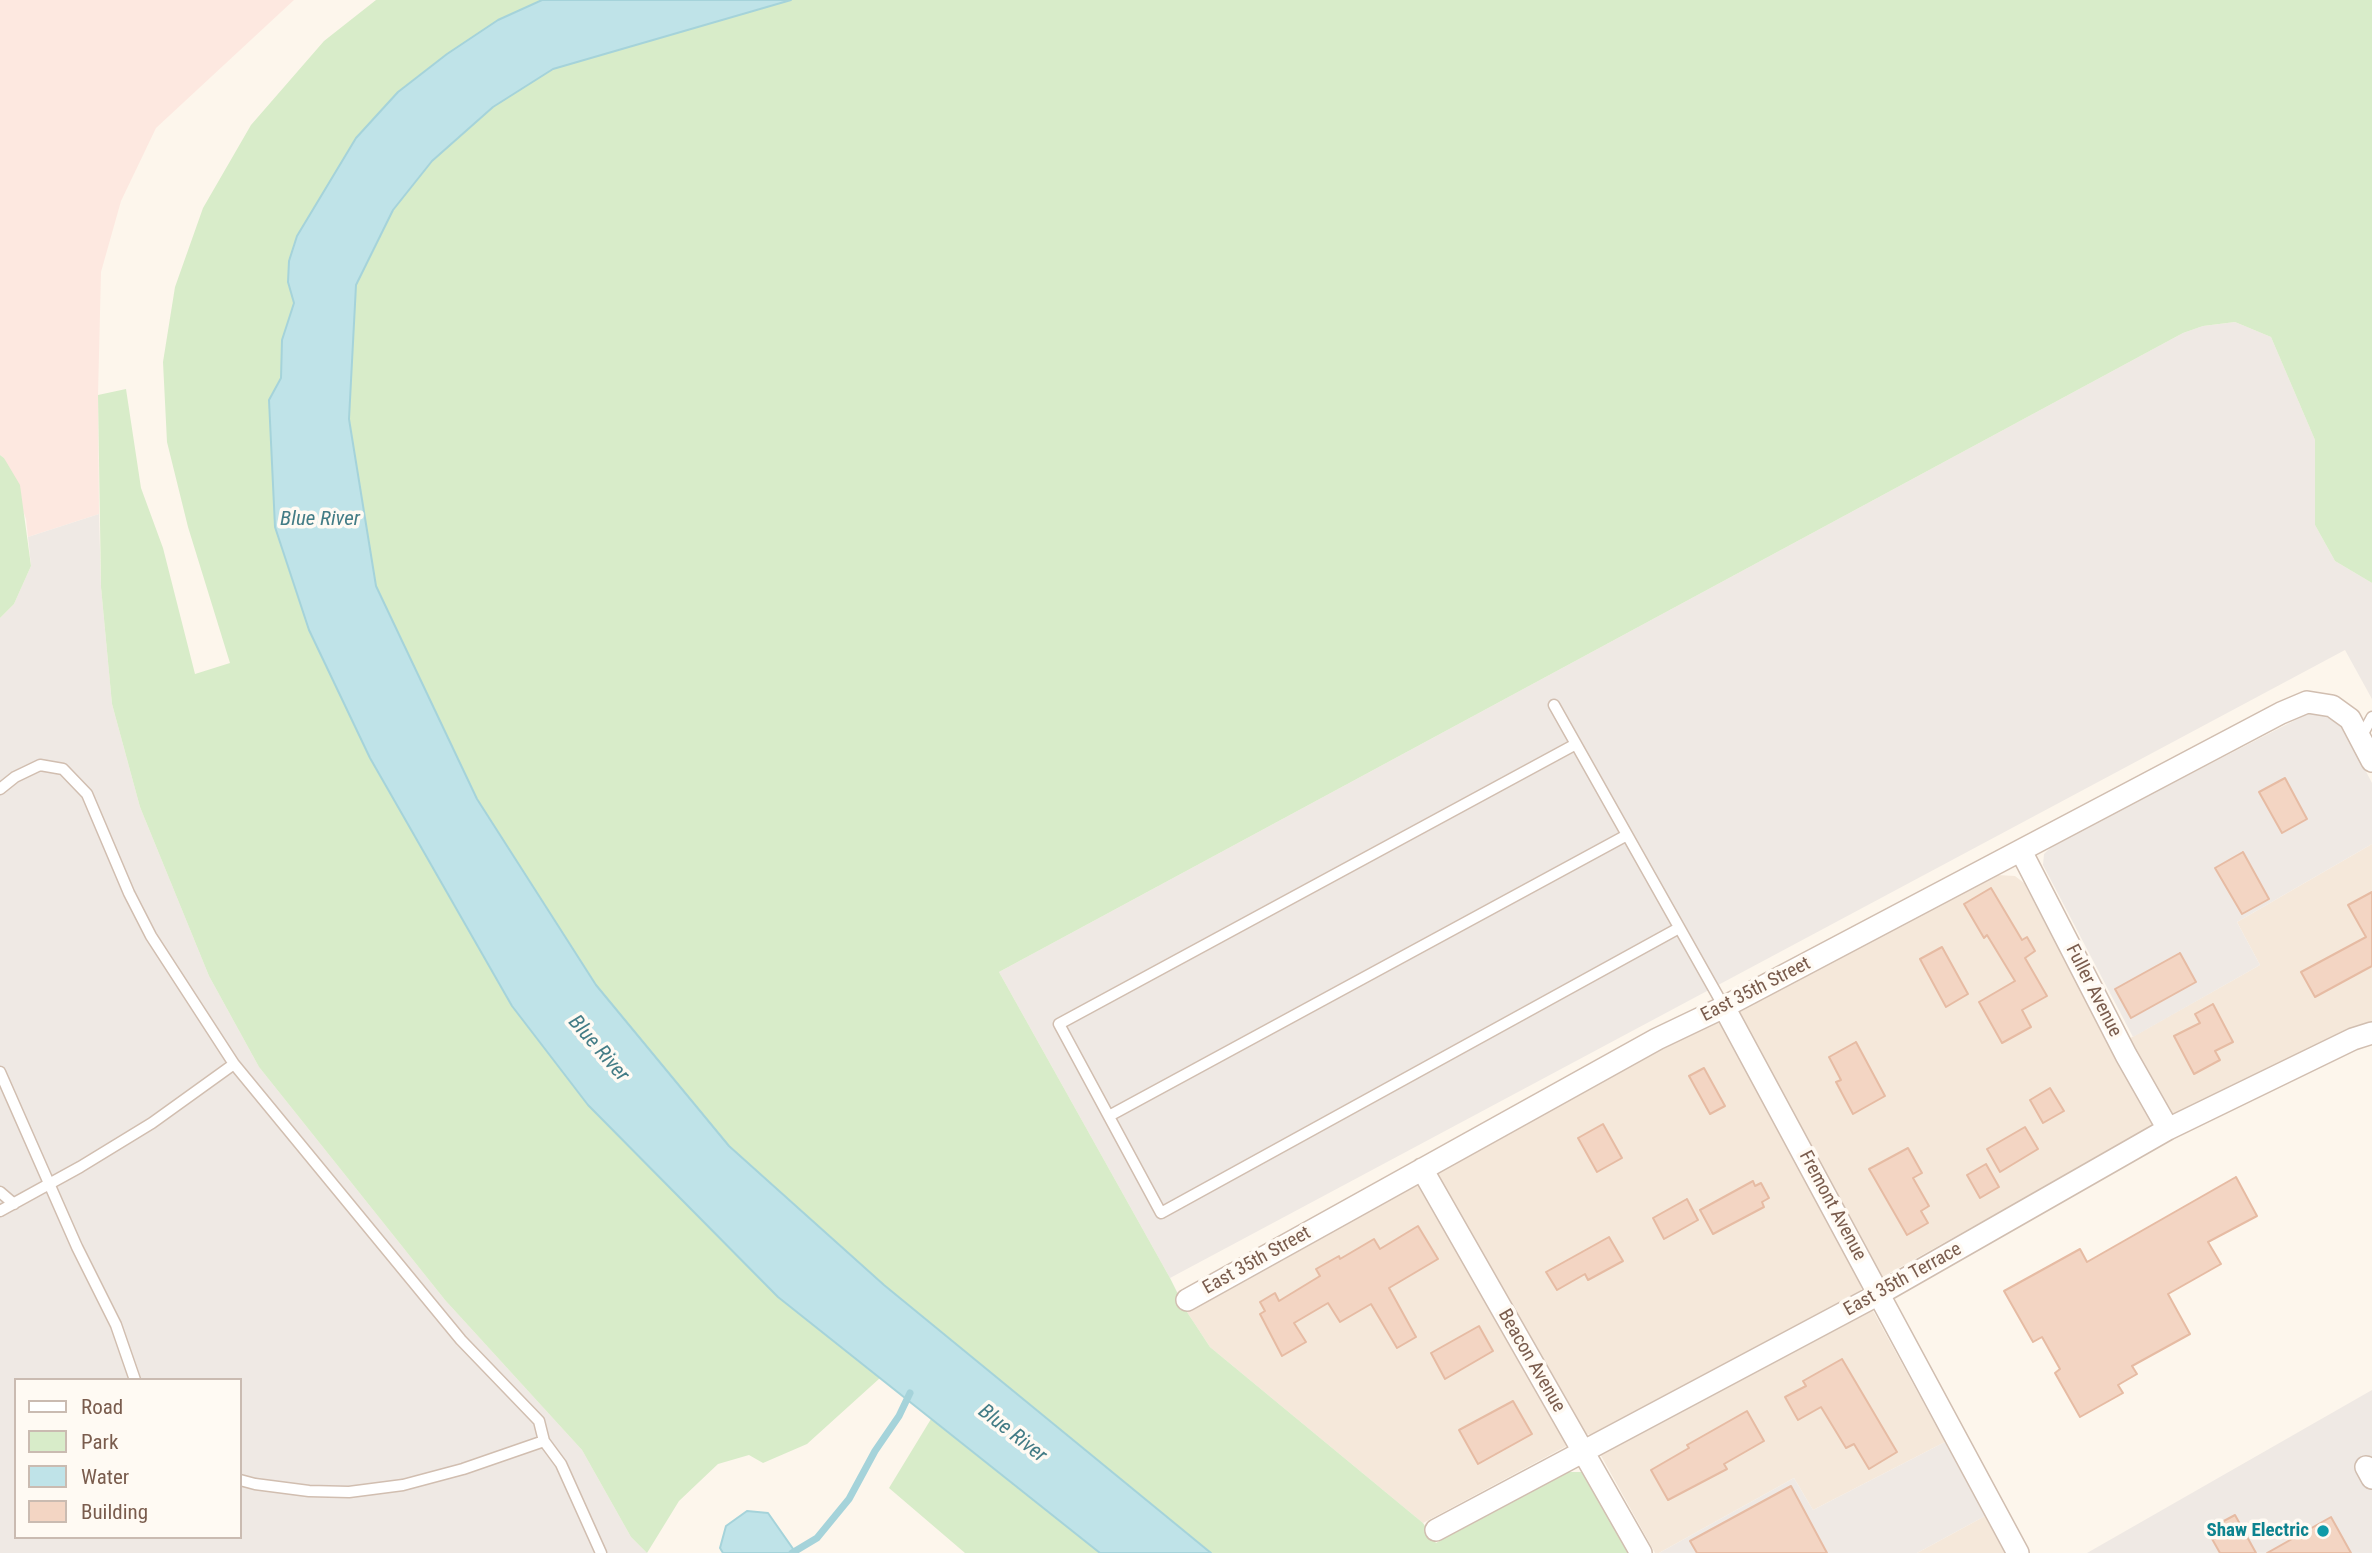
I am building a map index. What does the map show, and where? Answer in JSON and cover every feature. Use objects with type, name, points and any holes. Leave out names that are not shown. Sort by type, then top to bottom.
[{"type":"street","name":"East 35th Street","points":[[1187,1300],[1657,1039],[1724,1007],[2280,713],[2307,702],[2332,706],[2350,719],[2360,739]]},
{"type":"street","points":[[2360,739],[2372,761]]},
{"type":"street","name":"Fuller Avenue","points":[[2021,851],[2126,1055],[2168,1129]]},
{"type":"street","name":"Fremont Avenue","points":[[1724,1007],[2018,1553]]},
{"type":"street","name":"East 35th Terrace","points":[[1436,1530],[1880,1294],[2168,1129],[2372,1033]]},
{"type":"street","name":"Beacon Avenue","points":[[1422,1169],[1641,1553]]},
{"type":"lane","points":[[1554,705],[1724,1007]]},
{"type":"lane","points":[[2360,739],[2372,718]]},
{"type":"lane","points":[[1576,744],[1059,1024],[1161,1213],[1679,928]]},
{"type":"lane","points":[[0,789],[15,777],[40,765],[63,769],[87,794],[129,893],[151,936],[234,1064],[461,1340],[540,1421],[544,1441],[561,1464],[601,1553]]},
{"type":"lane","points":[[1109,1116],[1627,835]]},
{"type":"lane","points":[[0,1211],[152,1123],[234,1064]]},
{"type":"lane","points":[[0,1072],[77,1247],[116,1325],[134,1378]]},
{"type":"lane","points":[[0,1192],[14,1203]]},
{"type":"lane","points":[[242,1481],[309,1491],[349,1492],[415,1482],[463,1469],[544,1441]]},
{"type":"shaded area","points":[[0,0],[294,0],[156,128],[121,201],[101,272],[99,514],[28,537],[26,519],[4,458],[0,455]]},
{"type":"shaded area","points":[[2235,322],[2271,337],[2315,440],[2315,525],[2335,561],[2372,583],[2372,699],[2345,650],[1170,1278],[999,972],[2183,333],[2203,326]]},
{"type":"shaded area","points":[[99,514],[101,587],[112,704],[140,807],[209,976],[259,1067],[445,1300],[582,1450],[631,1537],[647,1553],[0,1553],[0,618],[14,604],[31,566],[28,537]]},
{"type":"shaded area","points":[[2309,713],[2326,716],[2343,727],[2372,783],[2372,844],[2237,922],[2260,965],[2133,1037],[2043,865],[2044,854],[2054,844]]},
{"type":"shaded area","points":[[2372,844],[2372,1022],[2337,1036],[2150,1128],[1861,1289],[1945,1442],[1813,1510],[1794,1478],[1655,1553],[1589,1434],[1423,1523],[1210,1347],[1187,1312],[1653,1053],[1997,875],[2015,876],[2024,883],[2111,1049],[2260,965],[2237,922]]},
{"type":"shaded area","points":[[2372,1390],[2372,1553],[2087,1553]]},
{"type":"shaded area","points":[[1945,1442],[1985,1516],[1917,1553],[1659,1553],[1794,1478],[1813,1510]]},
{"type":"shaded area","points":[[1985,1516],[2005,1553],[1917,1553]]},
{"type":"green space","points":[[376,0],[542,0],[498,20],[447,54],[398,92],[288,282],[294,303],[282,340],[281,378],[269,400],[275,527],[309,630],[370,758],[512,1006],[588,1105],[778,1297],[880,1378],[807,1444],[763,1463],[749,1455],[718,1464],[679,1501],[647,1553],[631,1537],[582,1450],[445,1300],[259,1067],[209,976],[140,807],[112,704],[101,587],[98,395],[126,389],[141,488],[163,548],[195,674],[230,663],[188,527],[167,442],[163,362],[175,287],[203,208],[251,125],[324,41]]},
{"type":"green space","points":[[791,0],[2372,0],[2372,583],[2335,561],[2315,525],[2315,440],[2271,337],[2235,322],[2203,326],[2183,333],[999,972],[1187,1312],[1210,1347],[1423,1523],[1436,1543],[1568,1472],[1583,1472],[1629,1553],[1211,1553],[884,1285],[729,1146],[596,985],[477,799],[376,586],[349,419],[356,285],[393,210],[432,161],[493,107],[553,69]]},
{"type":"green space","points":[[0,455],[20,485],[31,566],[14,604],[0,618]]},
{"type":"green space","points":[[931,1419],[1100,1553],[965,1553],[889,1488]]},
{"type":"water","name":"Blue River","points":[[542,0],[791,0],[553,69],[493,107],[432,161],[393,210],[356,285],[349,419],[376,586],[477,799],[596,985],[729,1146],[884,1285],[1211,1553],[1100,1553],[778,1297],[588,1105],[512,1006],[370,758],[309,630],[275,527],[269,400],[281,378],[282,340],[294,303],[288,282],[289,261],[297,236],[356,138],[398,92],[447,54],[498,20]]},
{"type":"water","points":[[747,1511],[768,1513],[796,1553],[723,1553],[720,1548],[726,1526]]},
{"type":"building","points":[[2285,778],[2307,819],[2282,833],[2259,792]]},
{"type":"building","points":[[2243,852],[2269,899],[2242,914],[2215,868]]},
{"type":"building","points":[[1991,888],[2022,940],[2027,937],[2035,951],[2025,958],[2047,996],[2022,1010],[2031,1027],[2002,1043],[1979,1002],[2015,981],[1987,935],[1984,938],[1964,904]]},
{"type":"building","points":[[2372,892],[2372,966],[2315,997],[2301,972],[2366,937],[2348,905]]},
{"type":"building","points":[[1942,947],[1968,994],[1946,1007],[1920,959]]},
{"type":"building","points":[[2180,953],[2196,982],[2131,1018],[2115,989]]},
{"type":"building","points":[[2213,1004],[2233,1042],[2215,1051],[2220,1060],[2194,1074],[2174,1036],[2200,1023],[2195,1014]]},
{"type":"building","points":[[1856,1042],[1885,1096],[1853,1114],[1836,1082],[1841,1080],[1829,1057]]},
{"type":"building","points":[[1704,1068],[1725,1106],[1710,1114],[1689,1076]]},
{"type":"building","points":[[2050,1088],[2064,1111],[2043,1123],[2030,1100]]},
{"type":"building","points":[[1603,1124],[1622,1158],[1597,1172],[1578,1138]]},
{"type":"building","points":[[2025,1127],[2038,1149],[2000,1172],[1987,1149]]},
{"type":"building","points":[[1908,1148],[1922,1173],[1913,1178],[1929,1206],[1921,1211],[1928,1223],[1907,1235],[1869,1169]]},
{"type":"building","points":[[1986,1164],[1999,1187],[1980,1198],[1967,1175]]},
{"type":"building","points":[[2236,1177],[2257,1216],[2208,1242],[2221,1264],[2168,1294],[2190,1334],[2132,1366],[2137,1374],[2118,1385],[2123,1393],[2080,1417],[2055,1373],[2060,1369],[2042,1337],[2033,1342],[2004,1291],[2080,1249],[2087,1262]]},
{"type":"building","points":[[1753,1181],[1755,1186],[1761,1183],[1769,1198],[1762,1202],[1764,1207],[1713,1234],[1700,1210]]},
{"type":"building","points":[[1687,1199],[1698,1220],[1664,1239],[1653,1218]]},
{"type":"building","points":[[1418,1226],[1438,1259],[1389,1288],[1416,1337],[1397,1348],[1371,1304],[1340,1322],[1328,1303],[1294,1323],[1306,1342],[1282,1356],[1260,1314],[1265,1311],[1260,1302],[1275,1293],[1279,1301],[1320,1276],[1316,1269],[1339,1256],[1340,1259],[1374,1239],[1380,1249]]},
{"type":"building","points":[[1609,1237],[1623,1261],[1588,1280],[1585,1274],[1557,1290],[1546,1272]]},
{"type":"building","points":[[1479,1326],[1493,1351],[1445,1379],[1431,1353]]},
{"type":"building","points":[[1842,1359],[1897,1452],[1869,1469],[1854,1444],[1846,1448],[1821,1407],[1798,1420],[1785,1397],[1806,1386],[1803,1381]]},
{"type":"building","points":[[1513,1401],[1532,1434],[1478,1464],[1459,1430]]},
{"type":"building","points":[[1747,1411],[1764,1441],[1724,1464],[1727,1469],[1668,1500],[1651,1470],[1689,1448],[1687,1445]]},
{"type":"building","points":[[1791,1486],[1827,1553],[1697,1553],[1690,1541]]},
{"type":"building","name":"Shaw Electric","points":[[2235,1515],[2256,1553],[2220,1553],[2207,1530]]},
{"type":"building","name":"Shaw Electric","points":[[2331,1517],[2351,1553],[2267,1553]]},
{"type":"waterway","points":[[792,1553],[817,1538],[849,1499],[910,1393]]},
{"type":"place","name":"Shaw Electric","points":[[2323,1531]]}]
